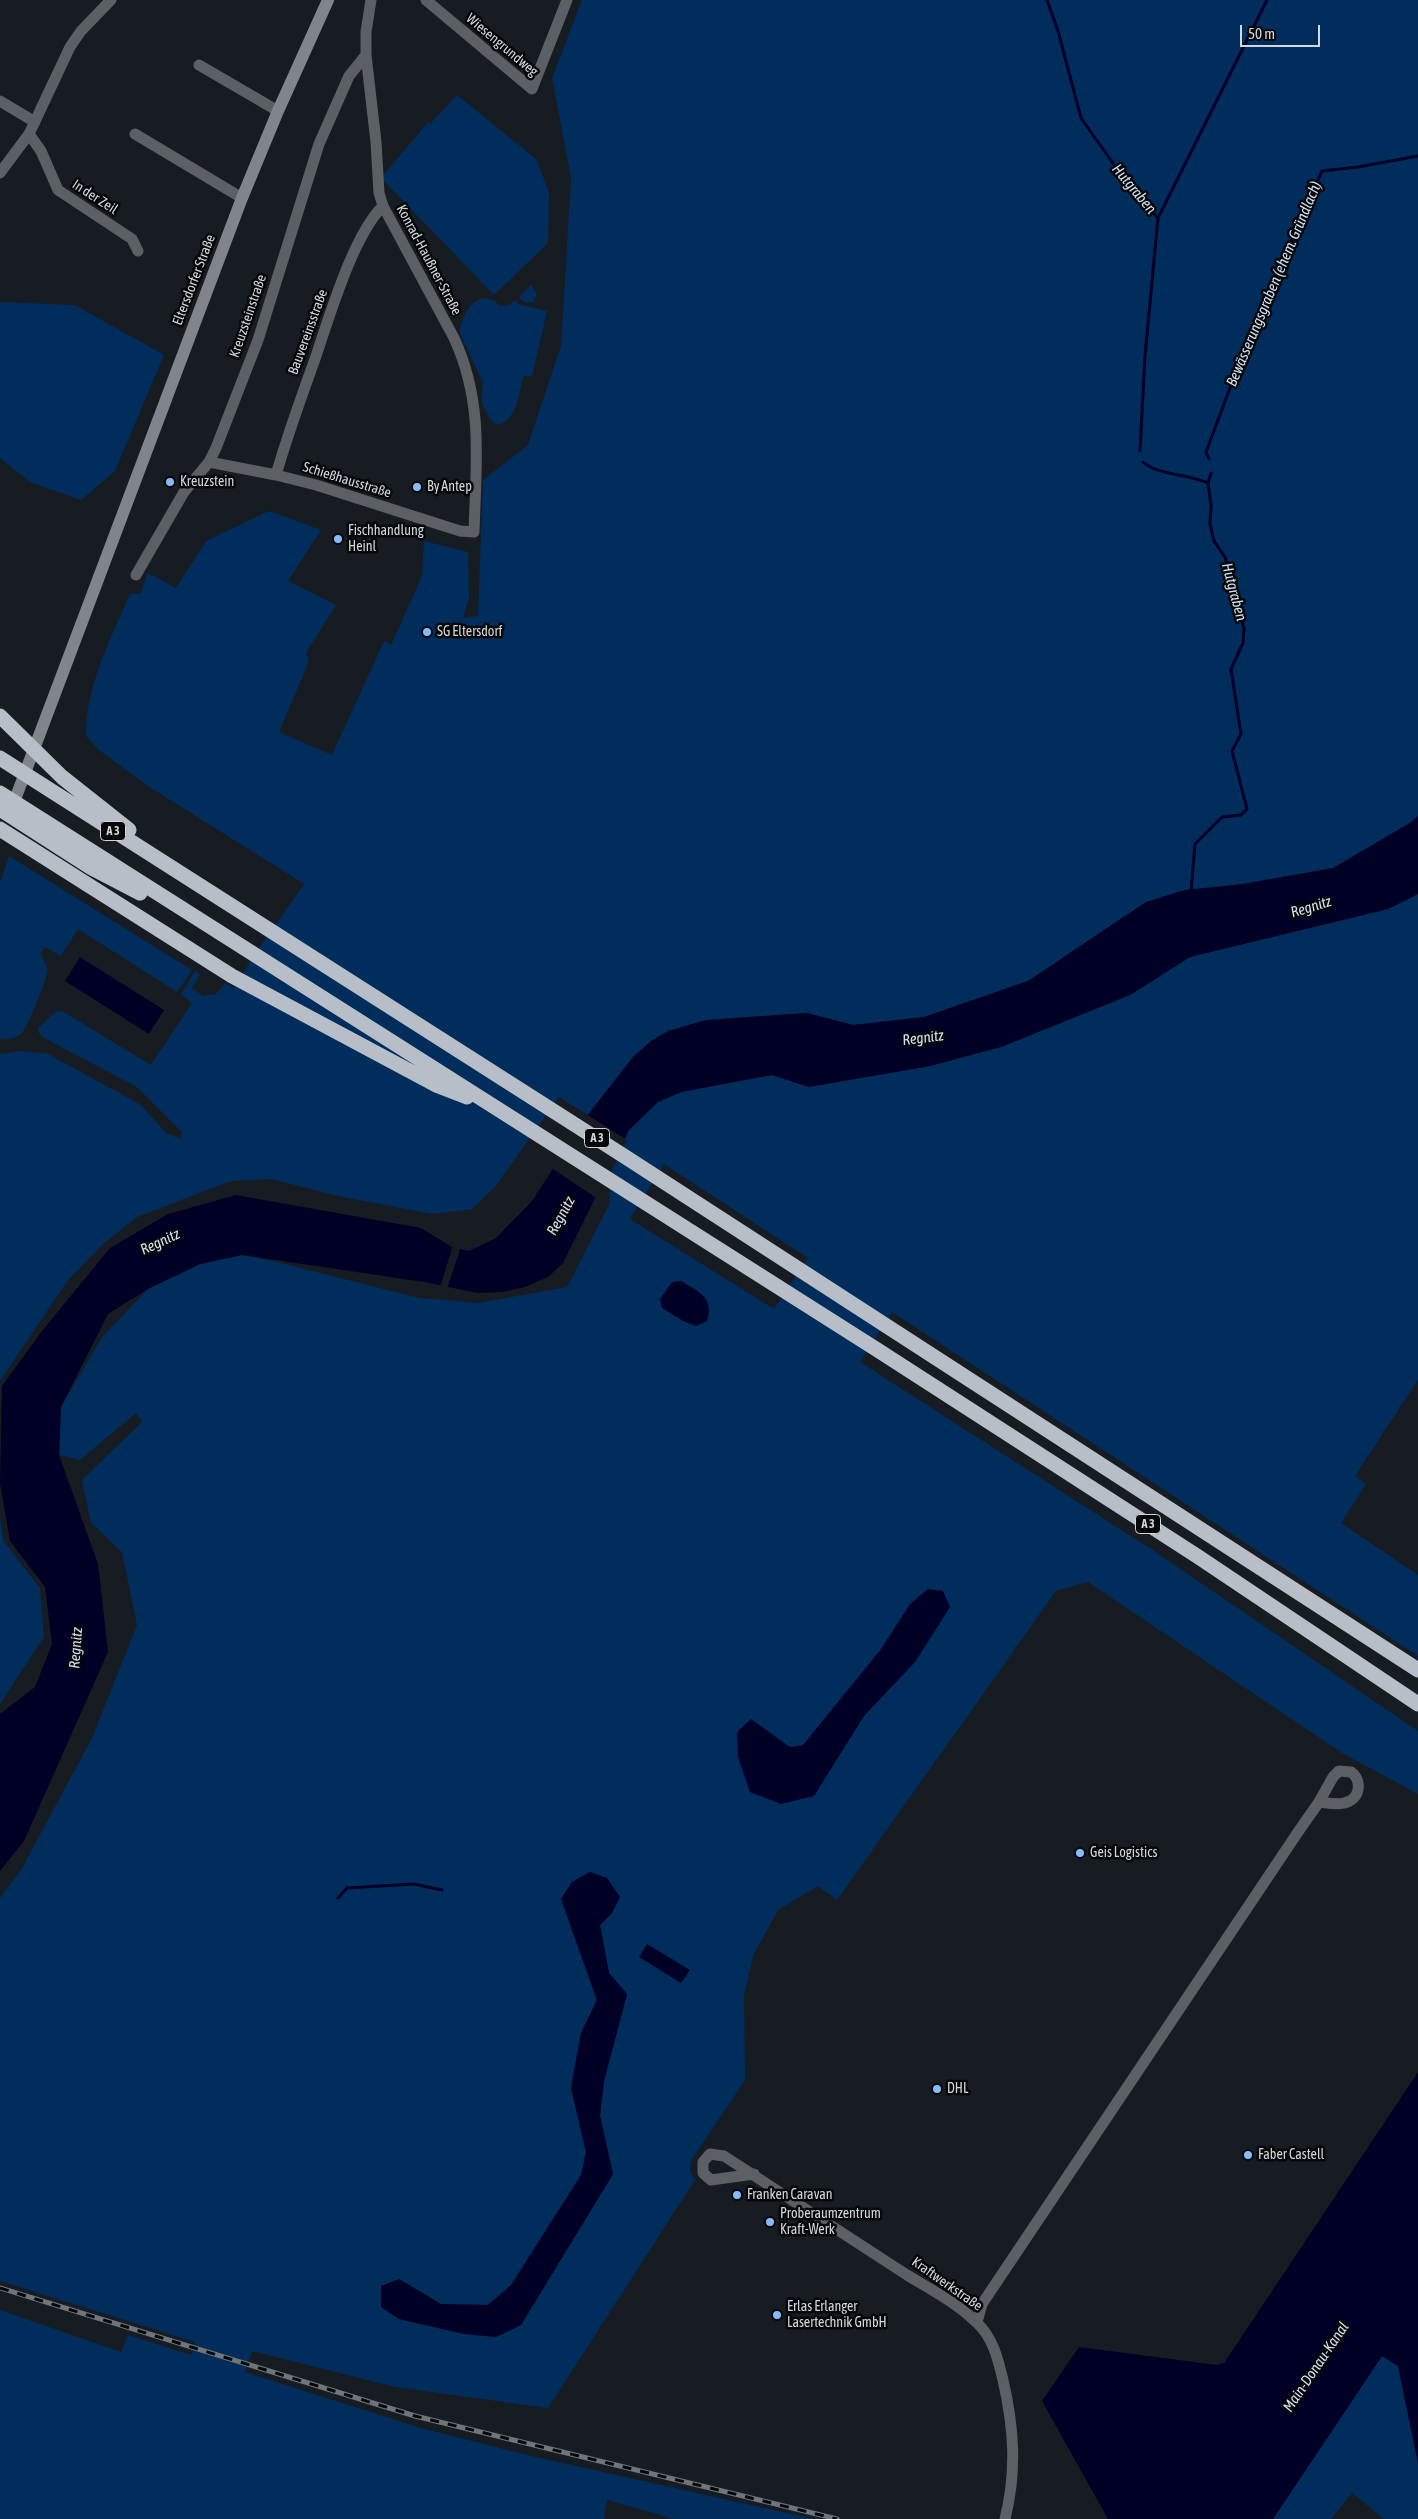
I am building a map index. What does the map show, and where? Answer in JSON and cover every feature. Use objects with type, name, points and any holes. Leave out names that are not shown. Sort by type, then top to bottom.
[{"type":"highway","points":[[0,716],[45,761],[86,797],[172,859],[226,903]]},
{"type":"highway","name":"A 3","points":[[0,758],[669,1185],[1418,1670]]},
{"type":"highway","name":"A 3","points":[[0,793],[224,940],[329,1015]]},
{"type":"highway","points":[[0,809],[90,868],[140,893],[224,940]]},
{"type":"highway","name":"A 3","points":[[0,829],[210,963],[329,1015],[509,1115],[1197,1556],[1418,1704]]},
{"type":"highway","points":[[329,1015],[436,1085],[509,1115]]},
{"type":"street","points":[[0,173],[29,134],[70,47],[81,31],[111,0]]},
{"type":"street","name":"Eltersdorfer Straße","points":[[0,838],[242,198],[278,110],[328,0]]},
{"type":"street","name":"Konrad-Haußner-Straße","points":[[371,0],[366,32],[366,55],[376,142],[378,193],[383,206],[454,338],[463,358],[472,388],[476,422],[474,532]]},
{"type":"street","name":"Wiesengrundweg","points":[[426,0],[532,89],[567,0]]},
{"type":"street","name":"Kreuzsteinstraße","points":[[136,575],[184,492],[209,462],[258,340],[319,144],[349,76],[366,55]]},
{"type":"street","points":[[199,65],[278,110]]},
{"type":"street","points":[[0,101],[35,122]]},
{"type":"street","name":"In der Zeil","points":[[29,134],[41,151],[58,190],[132,239],[138,251]]},
{"type":"street","points":[[135,134],[242,198]]},
{"type":"street","name":"Bauvereinsstraße","points":[[276,475],[293,418],[345,276],[372,217],[383,206]]},
{"type":"street","name":"Schießhausstraße","points":[[209,462],[276,475],[361,498],[460,531],[474,532]]},
{"type":"street","points":[[977,2322],[982,2304],[1320,1802]]},
{"type":"street","name":"Kraftwerkstraße","points":[[754,2174],[930,2288],[977,2322],[990,2339],[995,2350],[1013,2429],[1011,2486],[1005,2519]]},
{"type":"shaded area","points":[[582,0],[1418,0],[1418,816],[1410,823],[1333,868],[1243,884],[1185,890],[1146,902],[1028,981],[924,1017],[853,1025],[807,1013],[732,1018],[633,1057],[588,1115],[559,1097],[495,1187],[472,1209],[432,1214],[338,1196],[271,1179],[231,1181],[137,1217],[103,1244],[68,1280],[0,1381],[0,1054],[22,1051],[48,1054],[141,1105],[165,1132],[180,1139],[182,1132],[137,1087],[44,1038],[39,1033],[38,1028],[55,1012],[62,1011],[151,1065],[192,1003],[181,994],[195,971],[200,974],[192,988],[203,996],[216,994],[225,983],[234,988],[255,954],[304,884],[148,786],[99,750],[86,736],[87,718],[94,682],[107,646],[130,594],[140,594],[148,573],[176,588],[206,541],[269,511],[321,530],[288,581],[336,605],[306,653],[309,661],[279,732],[332,755],[384,641],[391,645],[422,576],[424,541],[468,552],[469,598],[463,618],[478,616],[483,480],[528,445],[561,346],[571,178],[552,78]]},
{"type":"shaded area","points":[[457,95],[536,159],[549,192],[548,243],[494,295],[381,178],[428,122],[430,124]]},
{"type":"shaded area","points":[[531,285],[537,295],[533,302],[526,303],[519,297]]},
{"type":"shaded area","points":[[485,298],[494,300],[500,306],[507,306],[516,300],[518,304],[547,311],[532,377],[524,375],[514,411],[504,422],[497,425],[490,419],[481,402],[483,383],[459,331],[470,306],[474,302]]},
{"type":"shaded area","points":[[0,302],[75,305],[164,355],[115,471],[81,500],[30,482],[0,458]]},
{"type":"shaded area","points":[[9,856],[192,970],[177,992],[78,929],[61,956],[45,947],[40,954],[47,966],[47,973],[29,1021],[20,1035],[0,1039],[0,882]]},
{"type":"shaded area","points":[[1418,894],[1418,1380],[1355,1476],[1366,1484],[1341,1523],[1418,1575],[1418,1656],[892,1312],[860,1362],[1154,1551],[1418,1731],[1418,1794],[1342,1753],[1088,1582],[1056,1591],[837,1900],[818,1886],[778,1910],[753,1956],[744,1995],[745,2080],[692,2159],[690,2171],[695,2180],[548,2408],[395,2387],[252,2351],[245,2372],[421,2428],[531,2456],[814,2519],[674,2519],[607,2500],[604,2519],[0,2519],[0,2310],[121,2352],[128,2335],[191,2355],[195,2342],[0,2281],[0,1898],[21,1870],[92,1738],[137,1625],[122,1552],[91,1523],[82,1480],[142,1422],[136,1413],[80,1460],[59,1455],[61,1407],[103,1336],[148,1289],[200,1264],[242,1255],[419,1298],[478,1303],[567,1287],[609,1205],[610,1170],[629,1130],[658,1102],[681,1092],[772,1075],[809,1087],[930,1066],[1001,1047],[1130,995],[1190,957],[1388,909]],"holes":[[[664,1164],[808,1258],[774,1309],[630,1219]],[[612,1913],[600,1925],[609,1973],[627,1994],[604,2081],[600,2116],[613,2174],[521,2325],[496,2337],[464,2334],[399,2319],[381,2307],[399,2279],[441,2304],[488,2305],[511,2285],[581,2175],[586,2152],[571,2088],[581,2033],[597,2000],[569,1922]]]},
{"type":"shaded area","points":[[0,1518],[4,1542],[40,1588],[44,1637],[0,1704]]},
{"type":"shaded area","points":[[1382,2356],[1398,2366],[1418,2463],[1418,2519],[1384,2519],[1352,2493],[1331,2519],[1273,2519]]},
{"type":"water","name":"Regnitz","points":[[1418,816],[1418,894],[1388,909],[1190,957],[1130,995],[1001,1047],[930,1066],[809,1087],[772,1075],[681,1092],[658,1102],[629,1130],[563,1263],[548,1277],[525,1287],[503,1292],[478,1293],[424,1282],[242,1255],[200,1264],[148,1289],[108,1314],[61,1407],[59,1455],[98,1564],[108,1652],[24,1841],[0,1871],[0,1714],[35,1687],[52,1644],[45,1587],[10,1541],[0,1483],[2,1386],[42,1331],[110,1248],[168,1214],[236,1195],[421,1228],[452,1247],[469,1251],[496,1238],[532,1201],[590,1112],[633,1057],[651,1041],[668,1031],[706,1020],[807,1013],[853,1025],[924,1017],[1028,981],[1146,902],[1185,890],[1243,884],[1333,868],[1410,823]]},
{"type":"water","points":[[80,957],[164,1010],[149,1034],[65,981]]},
{"type":"water","points":[[681,1281],[699,1292],[707,1301],[709,1313],[707,1321],[696,1326],[683,1321],[662,1308],[660,1299],[672,1282]]},
{"type":"water","points":[[928,1589],[943,1591],[950,1607],[915,1662],[864,1716],[814,1796],[781,1804],[750,1792],[738,1757],[737,1732],[751,1719],[790,1747],[803,1745],[881,1649],[910,1604]]},
{"type":"water","points":[[590,1872],[607,1878],[620,1897],[612,1913],[600,1925],[609,1973],[627,1994],[604,2081],[600,2116],[613,2174],[521,2325],[496,2337],[464,2334],[399,2319],[381,2307],[381,2286],[399,2279],[441,2304],[488,2305],[511,2285],[581,2175],[586,2152],[571,2088],[581,2033],[597,2000],[561,1899],[572,1882]]},
{"type":"water","points":[[647,1944],[690,1970],[681,1983],[639,1957]]},
{"type":"water","name":"Main-Donau-Kanal","points":[[1418,2072],[1418,2463],[1398,2366],[1382,2356],[1273,2519],[1108,2519],[1042,2401],[1079,2347],[1217,2365],[1224,2363]]},
{"type":"pier","points":[[586,1114],[627,1140],[598,1199],[550,1167]]},
{"type":"pier","points":[[453,1245],[461,1246],[447,1289],[440,1288]]},
{"type":"waterway","name":"Hutgraben","points":[[1047,0],[1058,31],[1081,118],[1122,176],[1158,218],[1145,356],[1140,451]]},
{"type":"waterway","points":[[1158,218],[1267,0]]},
{"type":"waterway","name":"Bewässerungsgraben (ehem. Gründlach)","points":[[1209,459],[1206,452],[1251,332],[1322,171],[1358,167],[1418,156]]},
{"type":"waterway","name":"Hutgraben","points":[[1143,462],[1156,470],[1208,483],[1211,505],[1210,524],[1214,541],[1225,557],[1244,629],[1243,643],[1231,669],[1241,734],[1232,751],[1247,809],[1241,815],[1222,817],[1195,844],[1191,892]]},
{"type":"waterway","name":"Bewässerungsgraben (ehem. Gründlach)","points":[[1208,483],[1211,473]]},
{"type":"waterway","points":[[338,1898],[347,1888],[414,1884],[442,1890]]},
{"type":"railway","points":[[0,2288],[415,2416],[837,2519]]},
{"type":"place","name":"Kreuzstein","points":[[170,482]]},
{"type":"place","name":"By Antep","points":[[417,487]]},
{"type":"place","name":"Fischhandlung Heinl","points":[[338,539]]},
{"type":"place","name":"SG Eltersdorf","points":[[427,632]]},
{"type":"place","name":"Geis Logistics","points":[[1080,1853]]},
{"type":"place","name":"DHL","points":[[937,2089]]},
{"type":"place","name":"Faber Castell","points":[[1248,2155]]},
{"type":"place","name":"Franken Caravan","points":[[737,2195]]},
{"type":"place","name":"Proberaumzentrum Kraft-Werk","points":[[770,2222]]},
{"type":"place","name":"Erlas Erlanger Lasertechnik GmbH","points":[[777,2315]]}]
